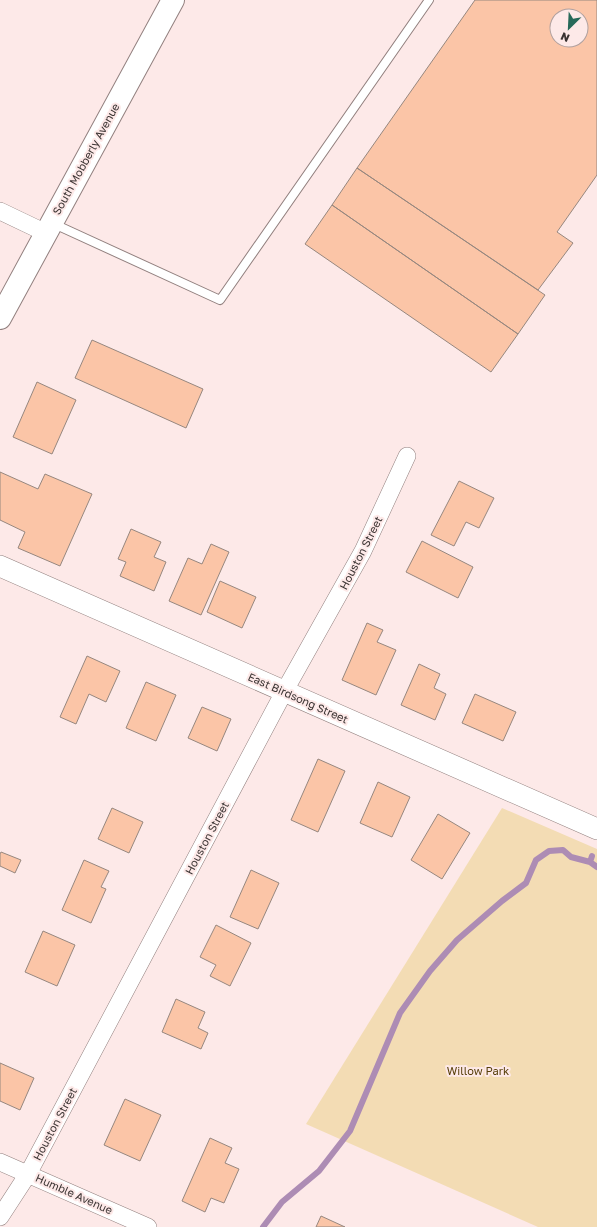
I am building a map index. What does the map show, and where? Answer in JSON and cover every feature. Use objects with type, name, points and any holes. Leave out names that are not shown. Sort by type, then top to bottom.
[{"type":"main road","name":"South Mobberly Avenue","points":[[0,318],[173,0]]},
{"type":"street","points":[[0,211],[49,228]]},
{"type":"street","name":"Houston Street","points":[[0,1217],[28,1174],[284,692],[363,551],[407,456]]},
{"type":"street","name":"East Birdsong Street","points":[[0,566],[597,829]]},
{"type":"street","name":"Humble Avenue","points":[[0,1162],[148,1227]]},
{"type":"lane","points":[[49,228],[220,300],[429,0]]},
{"type":"green space","name":"Willow Park","points":[[502,808],[597,849],[597,1227],[538,1227],[306,1124]]},
{"type":"building","points":[[475,0],[597,0],[597,175],[557,232],[573,243],[538,290],[357,168]]},
{"type":"building","points":[[357,168],[545,295],[518,334],[332,205]]},
{"type":"building","points":[[332,205],[518,334],[491,372],[305,244]]},
{"type":"building","points":[[92,340],[203,389],[186,428],[75,378]]},
{"type":"building","points":[[37,382],[76,400],[52,454],[13,437]]},
{"type":"building","points":[[0,472],[38,489],[45,474],[92,494],[60,566],[18,548],[25,532],[0,520]]},
{"type":"building","points":[[459,481],[494,498],[479,528],[466,522],[454,546],[431,535]]},
{"type":"building","points":[[131,529],[161,542],[154,557],[166,562],[154,591],[120,576],[126,562],[118,559]]},
{"type":"building","points":[[422,541],[473,567],[458,598],[406,572]]},
{"type":"building","points":[[211,544],[229,552],[201,615],[169,601],[188,558],[202,564]]},
{"type":"building","points":[[220,581],[256,597],[242,628],[207,612]]},
{"type":"building","points":[[367,623],[383,630],[377,642],[396,650],[376,695],[342,680]]},
{"type":"building","points":[[87,656],[120,671],[106,702],[89,694],[76,724],[60,717]]},
{"type":"building","points":[[419,664],[440,674],[434,688],[446,694],[435,720],[401,705]]},
{"type":"building","points":[[146,682],[176,695],[156,741],[126,728]]},
{"type":"building","points":[[475,694],[516,712],[503,741],[462,723]]},
{"type":"building","points":[[202,707],[231,719],[217,751],[188,738]]},
{"type":"building","points":[[318,759],[345,771],[318,832],[291,820]]},
{"type":"building","points":[[378,782],[410,797],[392,837],[360,823]]},
{"type":"building","points":[[112,808],[143,822],[129,853],[98,839]]},
{"type":"building","points":[[438,814],[470,833],[442,879],[411,860]]},
{"type":"building","points":[[1,852],[21,860],[15,873],[0,866]]},
{"type":"building","points":[[84,860],[109,871],[101,887],[106,889],[91,923],[62,910]]},
{"type":"building","points":[[251,870],[279,883],[258,929],[230,917]]},
{"type":"building","points":[[216,925],[251,943],[230,986],[210,976],[216,965],[200,957]]},
{"type":"building","points":[[43,931],[75,945],[57,986],[25,972]]},
{"type":"building","points":[[176,999],[205,1012],[198,1028],[208,1033],[201,1049],[162,1032]]},
{"type":"building","points":[[0,1063],[34,1078],[20,1110],[0,1101]]},
{"type":"building","points":[[125,1099],[161,1115],[140,1161],[104,1145]]},
{"type":"building","points":[[210,1138],[232,1148],[225,1163],[239,1169],[224,1203],[211,1198],[205,1212],[182,1201]]},
{"type":"building","points":[[321,1216],[345,1227],[316,1227]]},
{"type":"waterway","points":[[263,1227],[282,1202],[319,1171],[350,1131],[400,1013],[430,971],[457,940],[502,901],[526,883],[536,860],[549,851],[563,850],[571,857],[590,862]]},
{"type":"waterway","points":[[592,856],[590,862],[597,867]]}]
